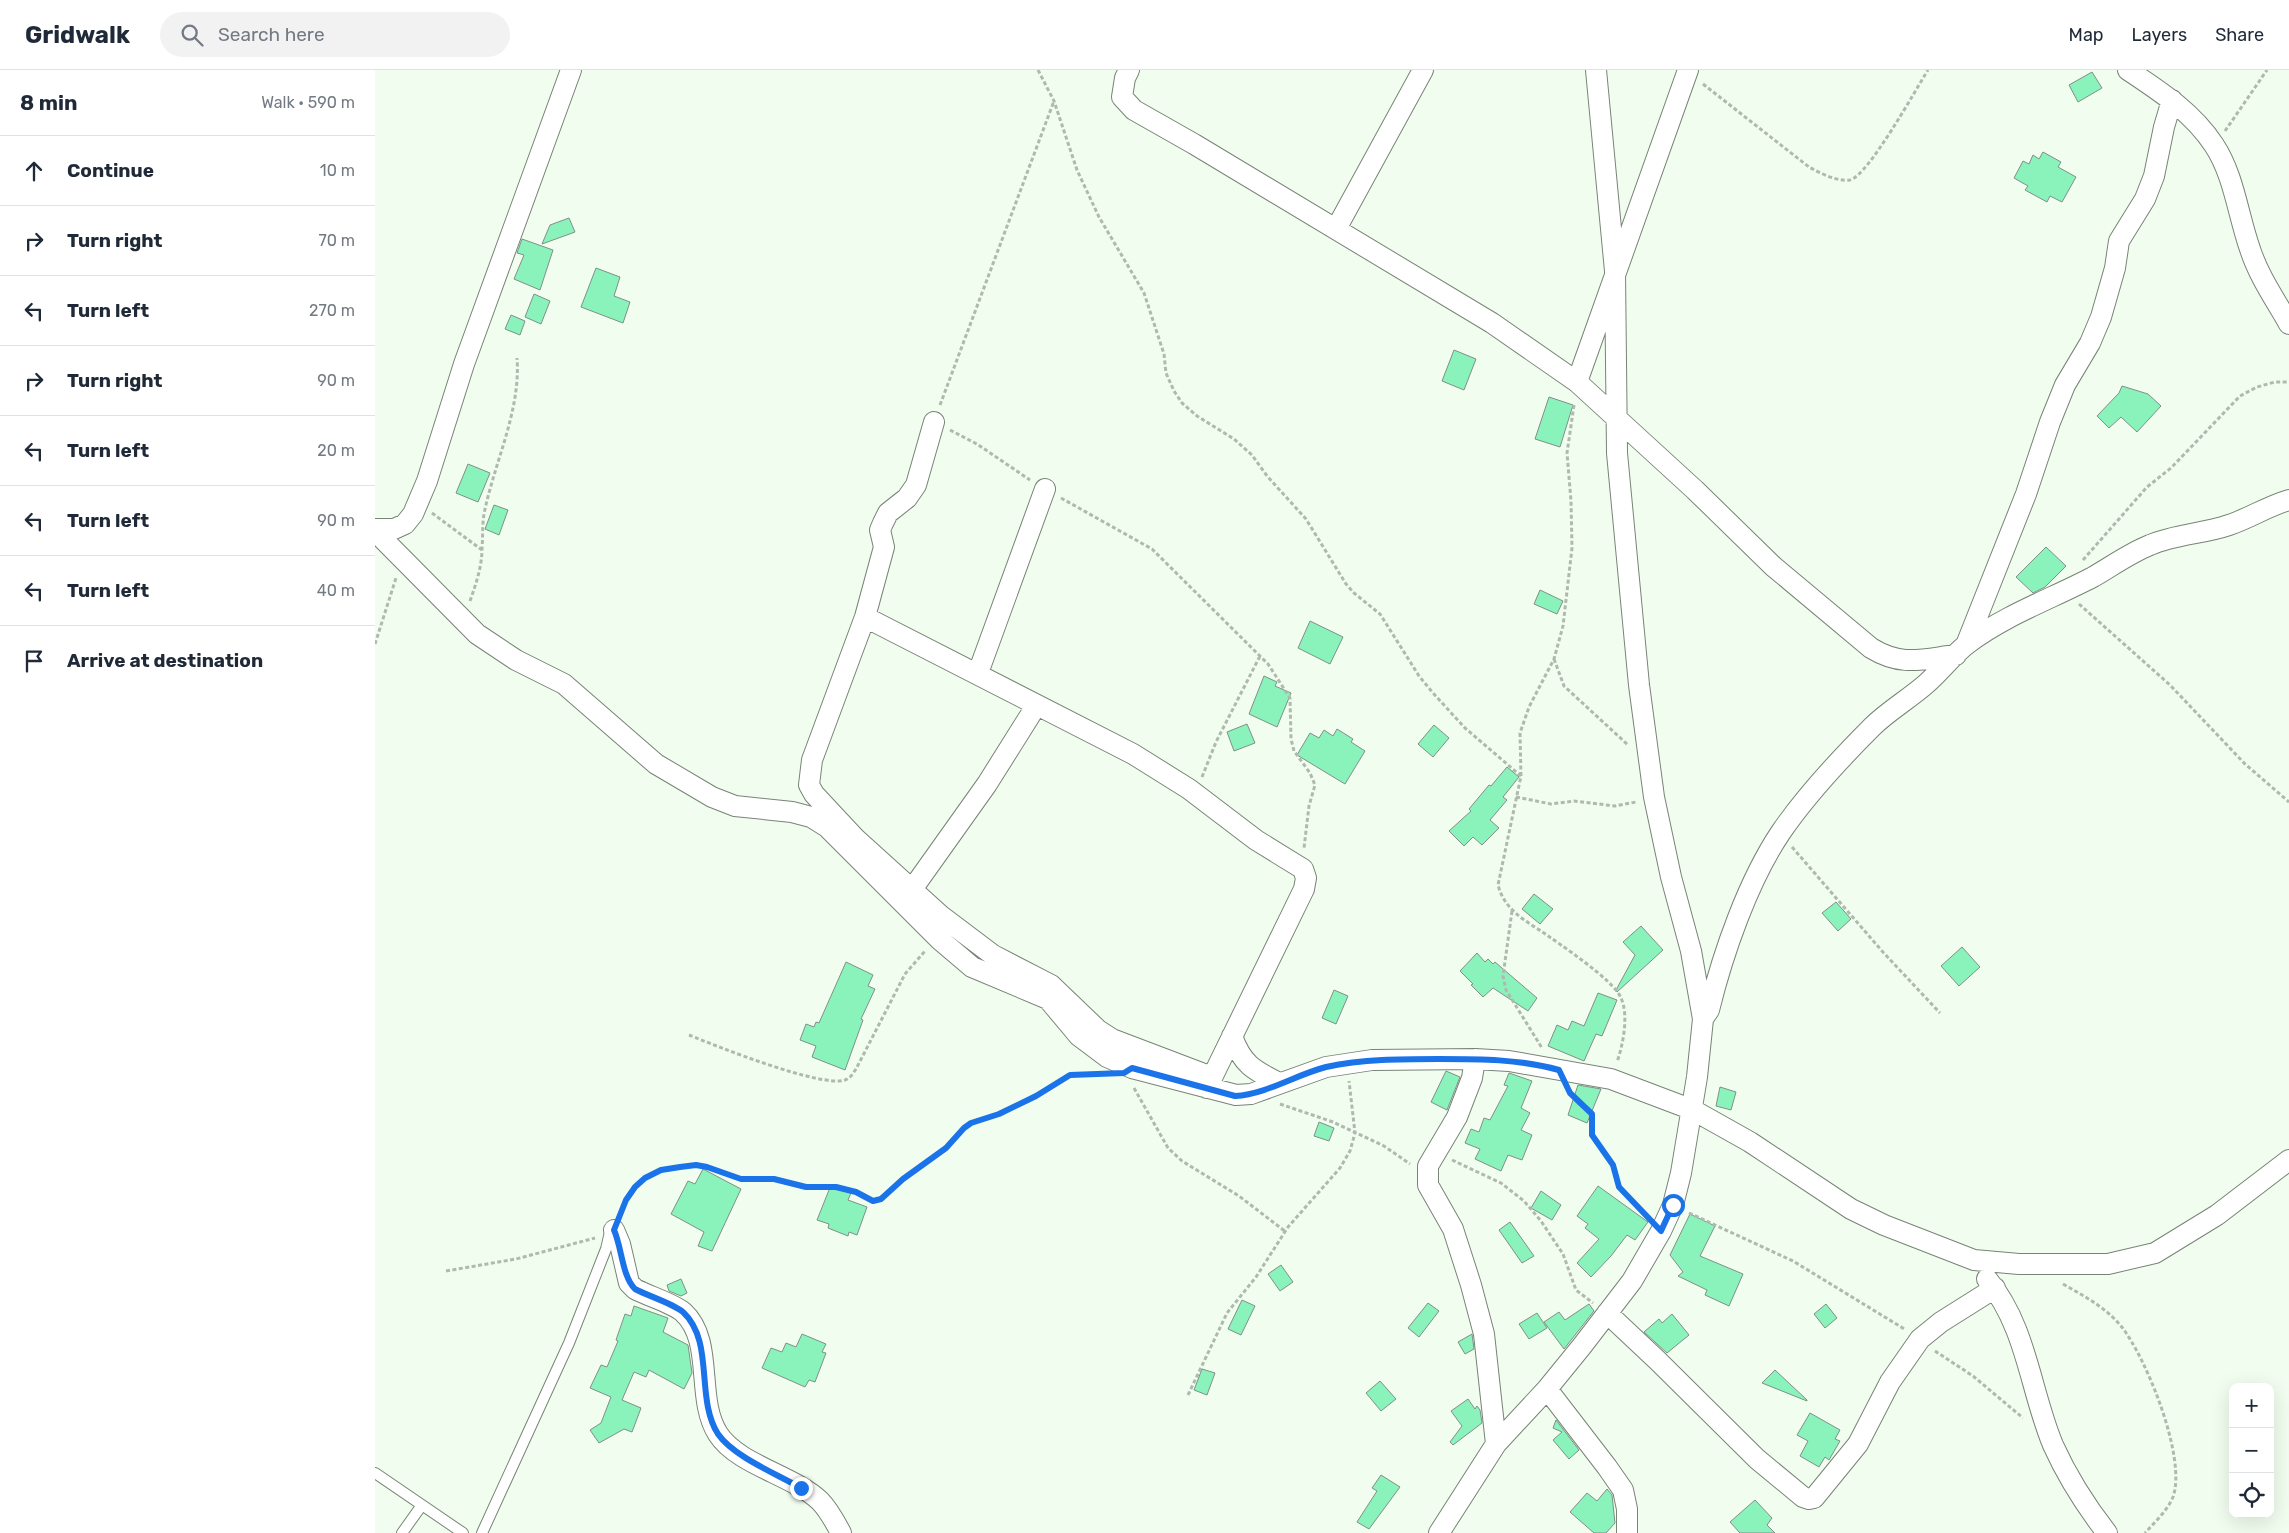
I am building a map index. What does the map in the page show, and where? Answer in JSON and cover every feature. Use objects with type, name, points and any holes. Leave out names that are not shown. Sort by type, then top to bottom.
[{"type":"street","points":[[375,530],[394,529],[405,524],[413,514],[419,500],[464,364],[571,70]]},
{"type":"street","points":[[1129,70],[1125,78],[1121,97],[1134,110],[1336,229],[1492,324],[1577,382],[1617,417],[1774,567],[1871,648],[1886,657],[1900,661],[1961,650]]},
{"type":"street","points":[[1336,229],[1423,70]]},
{"type":"street","points":[[1439,1533],[1496,1444],[1547,1389],[1633,1281],[1661,1231],[1673,1205],[1681,1173],[1693,1110],[1703,1019],[1691,952],[1671,877],[1654,797],[1639,685],[1617,453],[1615,271],[1596,70]]},
{"type":"street","points":[[2128,70],[2172,100],[2196,122],[2215,146],[2227,172],[2247,241],[2263,281],[2289,324]]},
{"type":"street","points":[[1577,382],[1687,71]]},
{"type":"street","points":[[1961,650],[2026,494],[2065,384],[2090,343],[2101,317],[2115,268],[2119,241],[2145,199],[2154,176],[2164,127],[2172,100]]},
{"type":"street","points":[[934,422],[916,485],[907,498],[889,513],[880,530],[884,548],[865,617],[812,760],[809,784],[814,794],[856,839],[940,914],[993,954],[1051,985],[1098,1030],[1112,1039],[1235,1096],[1251,1094],[1326,1067],[1372,1060],[1475,1059],[1509,1061],[1611,1080],[1693,1110],[1750,1142],[1851,1209],[1884,1226],[1974,1260],[2019,1264],[2109,1264],[2155,1253],[2217,1215],[2289,1160]]},
{"type":"street","points":[[978,673],[1045,489]]},
{"type":"street","points":[[1703,1019],[1709,1010],[1724,958],[1743,909],[1760,870],[1780,834],[1820,782],[1873,726],[1903,700],[1925,685],[1961,650],[1992,626],[2064,591],[2151,544],[2175,536],[2231,525],[2271,505],[2289,500]]},
{"type":"street","points":[[375,530],[401,559],[463,620],[494,646],[564,684],[657,764],[712,797],[735,806],[770,808],[805,815],[827,826],[939,939],[972,967],[1048,999],[1079,1036],[1128,1070],[1209,1083]]},
{"type":"street","points":[[865,617],[978,673],[1036,706],[1133,754],[1195,794],[1256,840],[1303,869],[1306,878],[1304,889],[1209,1083]]},
{"type":"street","points":[[913,888],[987,784],[1036,706]]},
{"type":"street","points":[[1232,1036],[1239,1054],[1249,1066],[1279,1083]]},
{"type":"street","points":[[1475,1059],[1471,1078],[1457,1117],[1428,1166],[1428,1185],[1453,1229],[1484,1334],[1496,1444]]},
{"type":"street","points":[[612,1231],[620,1244],[629,1283],[635,1289],[681,1311],[698,1334],[709,1416],[719,1436],[755,1463],[779,1475],[819,1501],[841,1533]]},
{"type":"street","points":[[1974,1260],[1995,1288],[2016,1325],[2054,1445],[2089,1510],[2107,1533]]},
{"type":"street","points":[[1607,1313],[1757,1459],[1803,1497],[1809,1499],[1814,1498],[1858,1444],[1890,1382],[1920,1339],[1954,1313],[1995,1288]]},
{"type":"street","points":[[1547,1389],[1593,1447],[1623,1490],[1627,1509],[1627,1533]]},
{"type":"lane","points":[[482,1533],[569,1343],[612,1231]]},
{"type":"lane","points":[[375,1473],[463,1533]]},
{"type":"lane","points":[[402,1533],[422,1506]]},
{"type":"path","points":[[1038,70],[1053,101],[1077,170],[1099,217],[1144,293],[1164,354],[1166,372],[1174,391],[1182,402],[1197,416],[1235,439],[1252,455],[1267,476],[1306,519],[1346,584],[1380,614],[1419,676],[1465,728],[1521,776]]},
{"type":"path","points":[[1687,71],[1809,167],[1829,177],[1849,180],[1862,172],[1873,158],[1928,70]]},
{"type":"path","points":[[2215,146],[2267,70]]},
{"type":"path","points":[[1053,101],[934,422],[977,444],[1045,489],[1152,549],[1268,664],[1290,698],[1291,739],[1294,751],[1310,773],[1315,785],[1304,839],[1303,869]]},
{"type":"path","points":[[463,620],[474,590],[483,550],[482,528],[487,499],[516,398],[519,374],[517,358]]},
{"type":"path","points":[[1577,382],[1567,453],[1572,548],[1563,626],[1554,659],[1529,707],[1520,733],[1521,776],[1499,885],[1501,896],[1512,911],[1588,966],[1609,983],[1621,997],[1624,1008],[1623,1029],[1618,1058],[1611,1080]]},
{"type":"path","points":[[2077,566],[2147,487],[2171,468],[2241,396],[2266,384],[2289,382]]},
{"type":"path","points":[[419,500],[435,518],[483,550]]},
{"type":"path","points":[[375,644],[401,559]]},
{"type":"path","points":[[2064,591],[2170,685],[2245,764],[2289,802]]},
{"type":"path","points":[[1195,794],[1216,742],[1260,656]]},
{"type":"path","points":[[1554,659],[1564,686],[1649,763]]},
{"type":"path","points":[[1516,797],[1551,804],[1574,801],[1615,806],[1654,797]]},
{"type":"path","points":[[1780,834],[1939,1013]]},
{"type":"path","points":[[1512,911],[1503,976],[1506,990],[1557,1069],[1570,1093],[1592,1114],[1592,1135],[1613,1165],[1619,1187],[1661,1231]]},
{"type":"path","points":[[689,1035],[726,1050],[814,1078],[844,1080],[850,1077],[856,1069],[905,974],[919,956],[939,939]]},
{"type":"path","points":[[1188,1395],[1227,1313],[1256,1277],[1286,1232],[1340,1168],[1350,1151],[1355,1134],[1351,1090],[1345,1064]]},
{"type":"path","points":[[446,1271],[516,1259],[583,1242],[612,1231],[626,1200],[635,1187],[645,1178],[661,1170],[696,1165],[741,1179],[774,1179],[806,1187],[836,1187],[851,1190],[873,1201],[881,1199],[903,1179],[946,1148],[971,1123],[999,1114],[1036,1096],[1070,1075],[1128,1070],[1168,1148],[1182,1160],[1239,1196],[1286,1232]]},
{"type":"path","points":[[1251,1094],[1333,1122],[1384,1146],[1408,1161],[1428,1185]]},
{"type":"path","points":[[1437,1152],[1460,1165],[1501,1183],[1524,1201],[1541,1221],[1563,1254],[1576,1290],[1607,1313]]},
{"type":"path","points":[[1673,1205],[1793,1261],[1920,1339],[1973,1376],[2030,1424]]},
{"type":"path","points":[[2060,1282],[2097,1302],[2121,1326],[2141,1358],[2159,1401],[2171,1439],[2175,1479],[2173,1497],[2163,1514],[2145,1533]]},
{"type":"building","points":[[2092,72],[2102,88],[2078,102],[2069,85]]},
{"type":"building","points":[[2043,152],[2061,162],[2058,167],[2076,177],[2062,202],[2050,196],[2047,202],[2025,190],[2028,186],[2014,178],[2023,161],[2029,164],[2033,155],[2039,159]]},
{"type":"building","points":[[569,218],[575,232],[542,244],[550,225]]},
{"type":"building","points":[[522,239],[553,250],[540,290],[514,279],[524,255],[517,253]]},
{"type":"building","points":[[596,268],[620,277],[614,296],[630,302],[623,323],[581,307]]},
{"type":"building","points":[[534,294],[550,301],[541,324],[525,317]]},
{"type":"building","points":[[511,315],[525,321],[520,335],[505,329]]},
{"type":"building","points":[[1454,350],[1476,359],[1464,390],[1442,381]]},
{"type":"building","points":[[2122,386],[2148,394],[2161,406],[2137,432],[2121,417],[2109,428],[2097,416],[2119,393]]},
{"type":"building","points":[[1549,397],[1573,405],[1560,447],[1535,439]]},
{"type":"building","points":[[468,464],[490,473],[478,502],[456,493]]},
{"type":"building","points":[[494,505],[508,510],[499,535],[485,529]]},
{"type":"building","points":[[2046,547],[2066,566],[2045,587],[2033,593],[2016,577]]},
{"type":"building","points":[[1540,590],[1563,601],[1557,614],[1534,604]]},
{"type":"building","points":[[1310,621],[1343,637],[1330,664],[1298,648]]},
{"type":"building","points":[[1264,676],[1277,682],[1275,686],[1291,693],[1277,727],[1249,714]]},
{"type":"building","points":[[1247,724],[1255,743],[1234,751],[1227,732]]},
{"type":"building","points":[[1434,725],[1449,738],[1433,757],[1418,744]]},
{"type":"building","points":[[1337,729],[1353,739],[1351,742],[1365,751],[1345,784],[1297,755],[1310,733],[1319,738],[1324,730],[1333,736]]},
{"type":"building","points":[[1507,767],[1519,777],[1503,797],[1507,800],[1490,820],[1499,828],[1482,845],[1473,837],[1464,846],[1449,831],[1471,811],[1469,809]]},
{"type":"building","points":[[1534,894],[1553,909],[1540,924],[1522,909]]},
{"type":"building","points":[[1836,902],[1851,919],[1838,931],[1822,913]]},
{"type":"building","points":[[1641,926],[1663,950],[1617,992],[1616,990],[1635,955],[1623,942]]},
{"type":"building","points":[[1962,947],[1980,967],[1959,986],[1941,966]]},
{"type":"building","points":[[1477,953],[1485,962],[1488,959],[1493,964],[1495,962],[1537,998],[1528,1011],[1493,988],[1483,997],[1471,985],[1473,984],[1460,971]]},
{"type":"building","points":[[846,962],[873,975],[868,986],[875,989],[861,1019],[863,1020],[845,1070],[812,1057],[816,1046],[800,1040],[806,1024],[814,1027],[816,1022],[819,1023]]},
{"type":"building","points":[[1334,990],[1348,996],[1336,1024],[1322,1018]]},
{"type":"building","points":[[1598,993],[1617,1000],[1602,1036],[1596,1034],[1584,1061],[1548,1046],[1557,1025],[1568,1030],[1572,1021],[1584,1026]]},
{"type":"building","points":[[1446,1071],[1460,1077],[1447,1110],[1431,1102]]},
{"type":"building","points":[[1509,1073],[1532,1081],[1521,1108],[1530,1113],[1521,1130],[1532,1135],[1522,1160],[1508,1155],[1501,1171],[1475,1159],[1480,1149],[1465,1143],[1471,1129],[1479,1132],[1484,1118],[1490,1120],[1508,1086],[1504,1085]]},
{"type":"building","points":[[1578,1085],[1601,1089],[1587,1123],[1568,1115]]},
{"type":"building","points":[[1720,1087],[1736,1092],[1731,1110],[1716,1106]]},
{"type":"building","points":[[1319,1122],[1334,1128],[1329,1141],[1314,1136]]},
{"type":"building","points":[[703,1169],[741,1189],[712,1251],[698,1246],[704,1232],[671,1214],[688,1181],[695,1184]]},
{"type":"building","points":[[831,1185],[851,1193],[848,1200],[867,1207],[857,1235],[849,1232],[848,1236],[828,1228],[829,1224],[817,1220]]},
{"type":"building","points":[[1598,1186],[1648,1222],[1635,1240],[1627,1235],[1611,1256],[1591,1277],[1577,1263],[1599,1239],[1585,1228],[1588,1224],[1577,1216]]},
{"type":"building","points":[[1541,1191],[1561,1205],[1552,1220],[1531,1208]]},
{"type":"building","points":[[1690,1214],[1715,1226],[1700,1256],[1743,1274],[1729,1306],[1705,1295],[1707,1290],[1678,1276],[1683,1272],[1670,1255]]},
{"type":"building","points":[[1510,1222],[1534,1256],[1522,1263],[1499,1230]]},
{"type":"building","points":[[1281,1265],[1293,1282],[1280,1291],[1268,1274]]},
{"type":"building","points":[[681,1279],[687,1293],[681,1296],[669,1291],[667,1285]]},
{"type":"building","points":[[1242,1300],[1255,1306],[1241,1335],[1228,1329]]},
{"type":"building","points":[[1428,1303],[1439,1311],[1419,1337],[1408,1328]]},
{"type":"building","points":[[1589,1304],[1594,1311],[1564,1349],[1544,1322],[1559,1312],[1565,1320]]},
{"type":"building","points":[[1826,1304],[1837,1318],[1825,1328],[1814,1314]]},
{"type":"building","points":[[634,1306],[668,1318],[663,1332],[688,1345],[692,1373],[684,1389],[649,1370],[646,1377],[634,1372],[622,1400],[641,1408],[632,1432],[624,1429],[599,1443],[590,1430],[601,1423],[611,1397],[590,1388],[601,1365],[607,1367],[618,1341],[616,1340],[625,1314],[631,1316]]},
{"type":"building","points":[[1537,1313],[1547,1328],[1529,1339],[1519,1324]]},
{"type":"building","points":[[1672,1314],[1689,1335],[1667,1353],[1644,1332],[1659,1319],[1662,1323]]},
{"type":"building","points":[[802,1334],[826,1344],[822,1352],[826,1353],[815,1382],[809,1380],[805,1387],[762,1368],[771,1348],[782,1352],[786,1343],[796,1347]]},
{"type":"building","points":[[1472,1334],[1474,1349],[1465,1354],[1458,1342]]},
{"type":"building","points":[[1202,1369],[1215,1373],[1207,1395],[1194,1390]]},
{"type":"building","points":[[1775,1370],[1807,1400],[1807,1401],[1762,1383]]},
{"type":"building","points":[[1380,1381],[1396,1399],[1381,1411],[1366,1393]]},
{"type":"building","points":[[1468,1399],[1475,1409],[1477,1406],[1480,1410],[1482,1423],[1453,1445],[1450,1442],[1462,1426],[1451,1411]]},
{"type":"building","points":[[1810,1413],[1840,1430],[1835,1439],[1840,1441],[1829,1460],[1825,1457],[1819,1467],[1800,1456],[1808,1441],[1797,1435]]},
{"type":"building","points":[[1556,1420],[1579,1450],[1569,1459],[1553,1440],[1562,1432],[1553,1428]]},
{"type":"building","points":[[1381,1475],[1400,1487],[1369,1529],[1357,1522],[1377,1491],[1372,1488]]},
{"type":"building","points":[[1607,1489],[1612,1495],[1615,1523],[1606,1533],[1594,1533],[1570,1512],[1587,1493],[1597,1501]]},
{"type":"building","points":[[1755,1500],[1772,1518],[1767,1525],[1775,1533],[1740,1533],[1730,1522]]},
{"type":"route","points":[[801,1488],[755,1463],[735,1450],[719,1436],[709,1416],[698,1334],[691,1321],[681,1311],[653,1299],[635,1289],[629,1283],[620,1244],[614,1230],[626,1200],[635,1187],[645,1178],[661,1170],[696,1165],[741,1179],[774,1179],[806,1187],[846,1189],[873,1201],[881,1199],[890,1193],[903,1179],[934,1159],[971,1123],[999,1114],[1036,1096],[1070,1075],[1124,1073],[1132,1068],[1235,1096],[1251,1094],[1326,1067],[1372,1060],[1475,1059],[1509,1061],[1559,1070],[1570,1093],[1584,1109],[1592,1114],[1592,1135],[1597,1145],[1613,1165],[1619,1187],[1661,1231],[1673,1205]]}]
